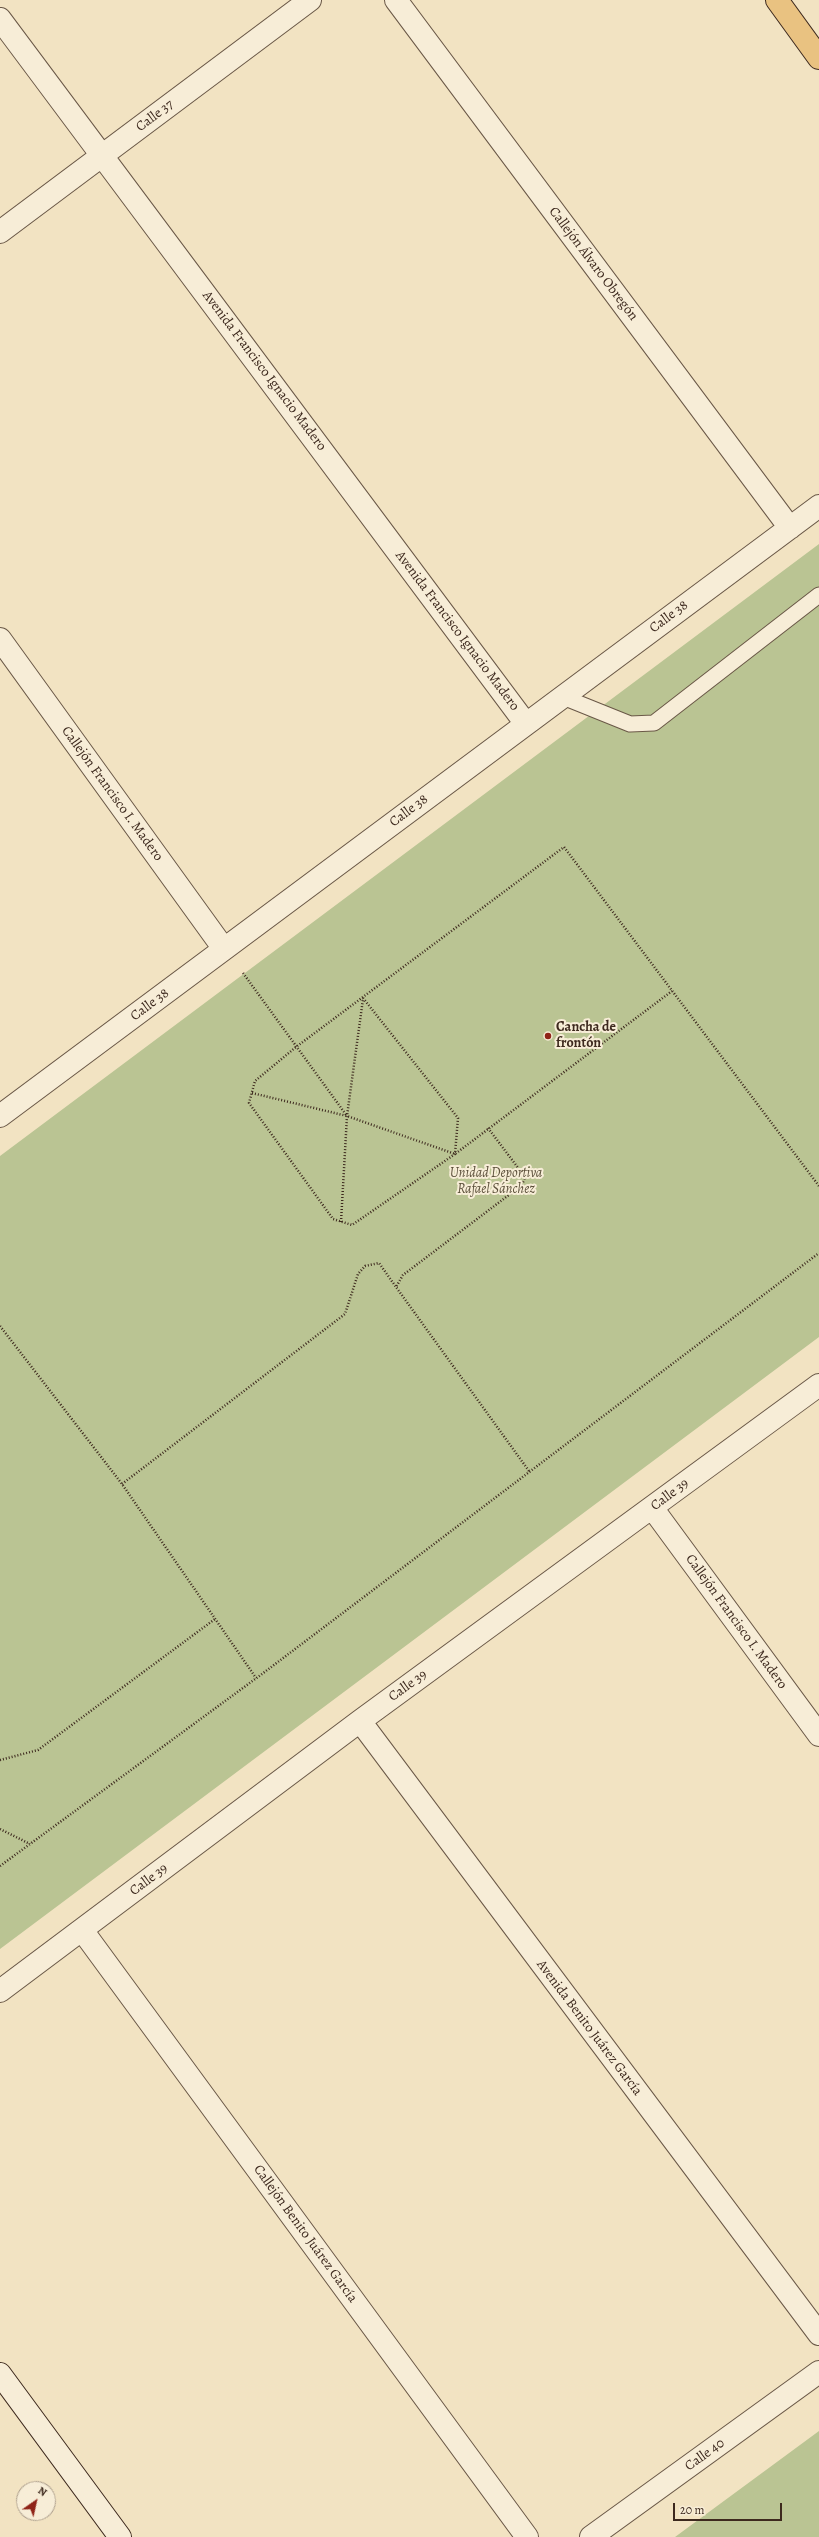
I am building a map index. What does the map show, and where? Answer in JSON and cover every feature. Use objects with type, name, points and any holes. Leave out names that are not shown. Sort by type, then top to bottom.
[{"type":"highway","points":[[777,0],[819,58]]},
{"type":"street","name":"Calle 37","points":[[0,232],[310,0]]},
{"type":"street","name":"Callejón Álvaro Obregón","points":[[396,0],[790,528]]},
{"type":"street","name":"Avenida Francisco Ignacio Madero","points":[[0,19],[103,155],[526,724]]},
{"type":"street","name":"Calle 38","points":[[0,1116],[819,506]]},
{"type":"street","name":"Callejón Francisco I. Madero","points":[[0,639],[224,949]]},
{"type":"street","name":"Calle 39","points":[[0,1991],[360,1721],[652,1509],[819,1385]]},
{"type":"street","name":"Callejón Francisco I. Madero","points":[[652,1509],[819,1735]]},
{"type":"street","name":"Avenida Benito Juárez García","points":[[360,1721],[819,2334]]},
{"type":"street","name":"Callejón Benito Juárez García","points":[[82,1930],[527,2537]]},
{"type":"street","name":"Calle 40","points":[[591,2537],[819,2372]]},
{"type":"street","points":[[0,2374],[120,2537]]},
{"type":"lane","points":[[563,697],[630,724],[654,723],[819,595]]},
{"type":"path","points":[[672,991],[455,1154],[352,1225],[333,1219],[249,1103],[254,1082],[296,1047],[564,847],[819,1186]]},
{"type":"path","points":[[261,996],[296,1047],[347,1116]]},
{"type":"path","points":[[341,1222],[347,1116],[363,998]]},
{"type":"path","points":[[363,998],[458,1118],[455,1154]]},
{"type":"path","points":[[252,1093],[347,1116],[455,1154]]},
{"type":"path","points":[[396,1287],[403,1275],[522,1185],[525,1177],[488,1128]]},
{"type":"path","points":[[0,1866],[256,1678],[819,1254]]},
{"type":"path","points":[[122,1484],[345,1314],[358,1274],[365,1266],[378,1263],[529,1471]]},
{"type":"path","points":[[0,1326],[122,1484],[256,1678]]},
{"type":"path","points":[[0,1760],[38,1750],[215,1619]]},
{"type":"path","points":[[0,1829],[30,1844]]},
{"type":"green space","name":"Unidad Deportiva Rafael Sánchez","points":[[819,544],[819,1337],[0,1949],[0,1156]]},
{"type":"green space","points":[[819,2431],[819,2537],[675,2537]]},
{"type":"place","name":"Cancha de frontón","points":[[548,1036]]}]
